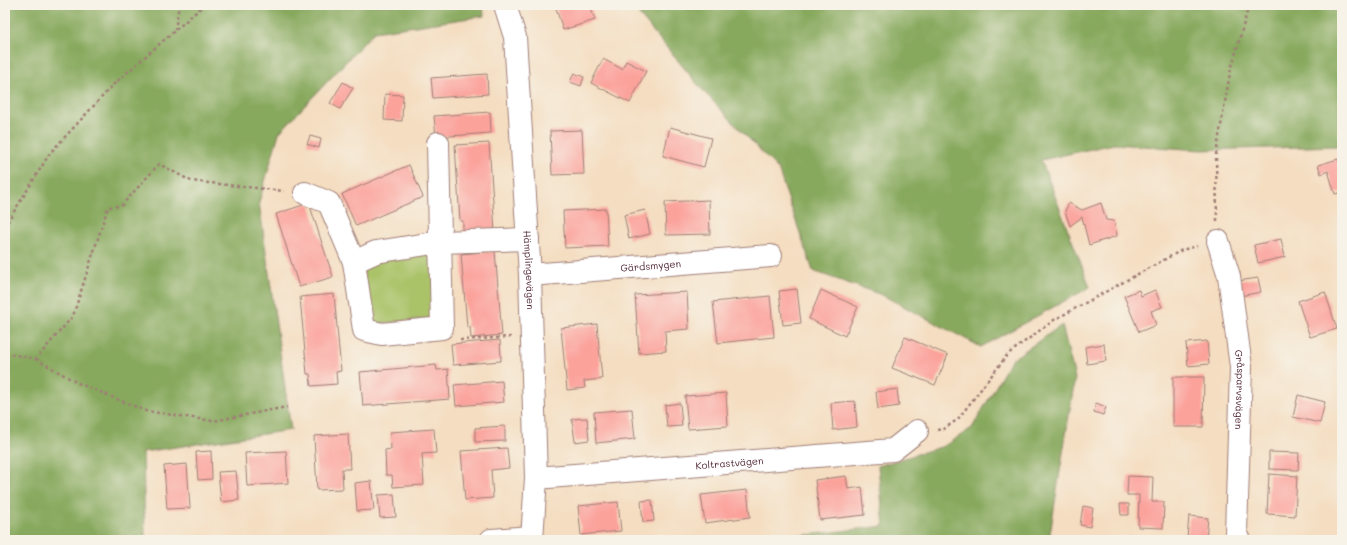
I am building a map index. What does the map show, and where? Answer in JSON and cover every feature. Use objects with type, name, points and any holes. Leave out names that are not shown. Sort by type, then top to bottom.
[{"type":"street","name":"Hämplingevägen","points":[[490,540],[532,539],[536,478],[530,275],[515,37],[505,5]]},
{"type":"street","points":[[305,193],[329,202],[354,262],[364,330],[382,334],[442,328],[438,143]]},
{"type":"street","points":[[354,262],[376,252],[440,242],[528,239]]},
{"type":"street","name":"Gråsparvsvägen","points":[[1218,241],[1229,276],[1241,367],[1236,534],[1240,540]]},
{"type":"street","name":"Gärdsmygen","points":[[530,275],[771,256]]},
{"type":"street","name":"Koltrastvägen","points":[[536,478],[893,450],[917,431]]},
{"type":"path","points":[[174,31],[179,5]]},
{"type":"path","points":[[5,234],[7,223],[50,153],[114,84],[204,5]]},
{"type":"path","points":[[917,431],[944,429],[958,419],[1008,354],[1054,320],[1182,250],[1218,241],[1216,154],[1230,73],[1249,5]]},
{"type":"path","points":[[36,360],[73,316],[108,206],[121,206],[159,164],[191,181],[305,193]]},
{"type":"path","points":[[442,328],[457,340],[532,336]]},
{"type":"path","points":[[5,353],[36,360],[78,383],[146,411],[213,421],[287,407]]},
{"type":"green space","points":[[5,5],[483,5],[484,16],[374,32],[279,133],[259,202],[291,430],[143,452],[145,540],[5,540]]},
{"type":"green space","points":[[631,5],[867,5],[893,9],[904,5],[1342,5],[1342,152],[1339,146],[1201,150],[1114,144],[1041,160],[1090,287],[981,347],[882,295],[813,271],[778,169],[705,93]]},
{"type":"green space","points":[[431,252],[437,318],[371,324],[363,268],[377,261]]},
{"type":"green space","points":[[1062,325],[1075,378],[1049,540],[798,540],[798,536],[884,526],[878,466],[944,446],[972,428],[1011,360]]},
{"type":"building","points":[[555,5],[590,5],[595,20],[563,30]]},
{"type":"building","points":[[603,59],[622,69],[626,61],[646,71],[630,103],[591,83]]},
{"type":"building","points":[[574,73],[584,77],[581,86],[570,82]]},
{"type":"building","points":[[487,74],[488,94],[433,98],[431,78]]},
{"type":"building","points":[[343,82],[353,88],[340,109],[330,103]]},
{"type":"building","points":[[385,94],[403,95],[402,121],[384,120]]},
{"type":"building","points":[[490,112],[491,133],[436,137],[434,116]]},
{"type":"building","points":[[670,127],[711,138],[704,167],[663,156]]},
{"type":"building","points":[[582,130],[584,174],[552,175],[550,131]]},
{"type":"building","points":[[310,136],[321,139],[319,148],[307,144]]},
{"type":"building","points":[[489,143],[495,232],[463,234],[463,221],[460,221],[455,145]]},
{"type":"building","points":[[1338,159],[1342,172],[1342,192],[1335,194],[1328,171],[1321,174],[1318,165]]},
{"type":"building","points":[[409,165],[423,197],[356,226],[342,194]]},
{"type":"building","points":[[709,200],[710,234],[666,235],[665,202]]},
{"type":"building","points":[[309,203],[333,277],[299,287],[276,214]]},
{"type":"building","points":[[1069,203],[1082,210],[1101,203],[1106,220],[1114,221],[1117,236],[1089,245],[1082,217],[1070,226],[1065,211]]},
{"type":"building","points":[[606,209],[608,246],[565,248],[563,211]]},
{"type":"building","points":[[645,210],[650,234],[629,239],[624,215]]},
{"type":"building","points":[[1281,239],[1285,257],[1258,263],[1254,245]]},
{"type":"building","points":[[495,251],[502,335],[471,338],[470,327],[467,327],[461,254]]},
{"type":"building","points":[[1258,278],[1261,292],[1240,296],[1238,281]]},
{"type":"building","points":[[797,289],[801,323],[783,325],[779,291]]},
{"type":"building","points":[[821,290],[858,307],[845,336],[809,319]]},
{"type":"building","points":[[1139,290],[1141,296],[1155,290],[1162,307],[1151,311],[1156,325],[1139,332],[1124,296]]},
{"type":"building","points":[[687,292],[689,329],[665,331],[666,351],[639,353],[635,295]]},
{"type":"building","points":[[1325,292],[1337,329],[1310,337],[1298,301]]},
{"type":"building","points":[[334,294],[341,371],[336,372],[337,384],[311,386],[310,374],[307,374],[300,297]]},
{"type":"building","points":[[770,296],[774,337],[718,343],[713,302]]},
{"type":"building","points":[[597,324],[602,379],[584,381],[585,388],[567,390],[561,328]]},
{"type":"building","points":[[905,337],[948,355],[935,385],[892,368]]},
{"type":"building","points":[[500,340],[501,361],[453,365],[451,344]]},
{"type":"building","points":[[1207,341],[1209,364],[1188,366],[1186,343]]},
{"type":"building","points":[[1104,344],[1106,361],[1087,364],[1085,347]]},
{"type":"building","points":[[436,365],[437,370],[448,369],[450,399],[363,406],[360,372]]},
{"type":"building","points":[[1173,377],[1204,377],[1203,427],[1173,427]]},
{"type":"building","points":[[502,381],[504,402],[456,406],[454,385]]},
{"type":"building","points":[[897,389],[899,406],[878,409],[876,392]]},
{"type":"building","points":[[726,393],[728,426],[688,429],[685,396]]},
{"type":"building","points":[[1298,395],[1325,402],[1320,423],[1293,417]]},
{"type":"building","points":[[855,401],[857,427],[833,430],[831,403]]},
{"type":"building","points":[[680,403],[682,426],[667,427],[665,405]]},
{"type":"building","points":[[1096,403],[1106,407],[1103,415],[1094,412]]},
{"type":"building","points":[[632,409],[635,439],[596,443],[594,412]]},
{"type":"building","points":[[587,418],[589,440],[575,442],[572,419]]},
{"type":"building","points":[[505,426],[505,441],[475,442],[475,428]]},
{"type":"building","points":[[434,429],[436,453],[422,454],[424,485],[393,487],[392,475],[386,475],[385,450],[391,449],[390,432]]},
{"type":"building","points":[[348,434],[350,469],[342,469],[343,489],[317,490],[314,436]]},
{"type":"building","points":[[507,448],[509,468],[491,470],[493,498],[465,500],[461,451]]},
{"type":"building","points":[[211,451],[212,479],[198,480],[196,452]]},
{"type":"building","points":[[286,451],[288,483],[247,486],[245,453]]},
{"type":"building","points":[[1269,452],[1299,453],[1298,470],[1269,469]]},
{"type":"building","points":[[187,464],[190,508],[167,509],[164,466]]},
{"type":"building","points":[[236,471],[239,500],[221,502],[218,472]]},
{"type":"building","points":[[1269,474],[1297,476],[1295,516],[1267,514]]},
{"type":"building","points":[[846,476],[848,489],[862,487],[865,515],[820,520],[815,480]]},
{"type":"building","points":[[1128,476],[1153,477],[1152,502],[1164,502],[1163,528],[1138,527],[1139,495],[1127,495]]},
{"type":"building","points":[[371,481],[374,510],[357,511],[355,483]]},
{"type":"building","points":[[747,490],[750,517],[705,523],[701,495]]},
{"type":"building","points":[[394,494],[396,517],[380,518],[378,495]]},
{"type":"building","points":[[652,500],[654,521],[643,522],[641,501]]},
{"type":"building","points":[[618,502],[621,531],[581,535],[578,506]]},
{"type":"building","points":[[1120,504],[1129,504],[1129,515],[1121,515]]},
{"type":"building","points":[[1083,506],[1093,508],[1090,527],[1080,525]]},
{"type":"building","points":[[1189,516],[1208,518],[1206,539],[1187,538]]}]
